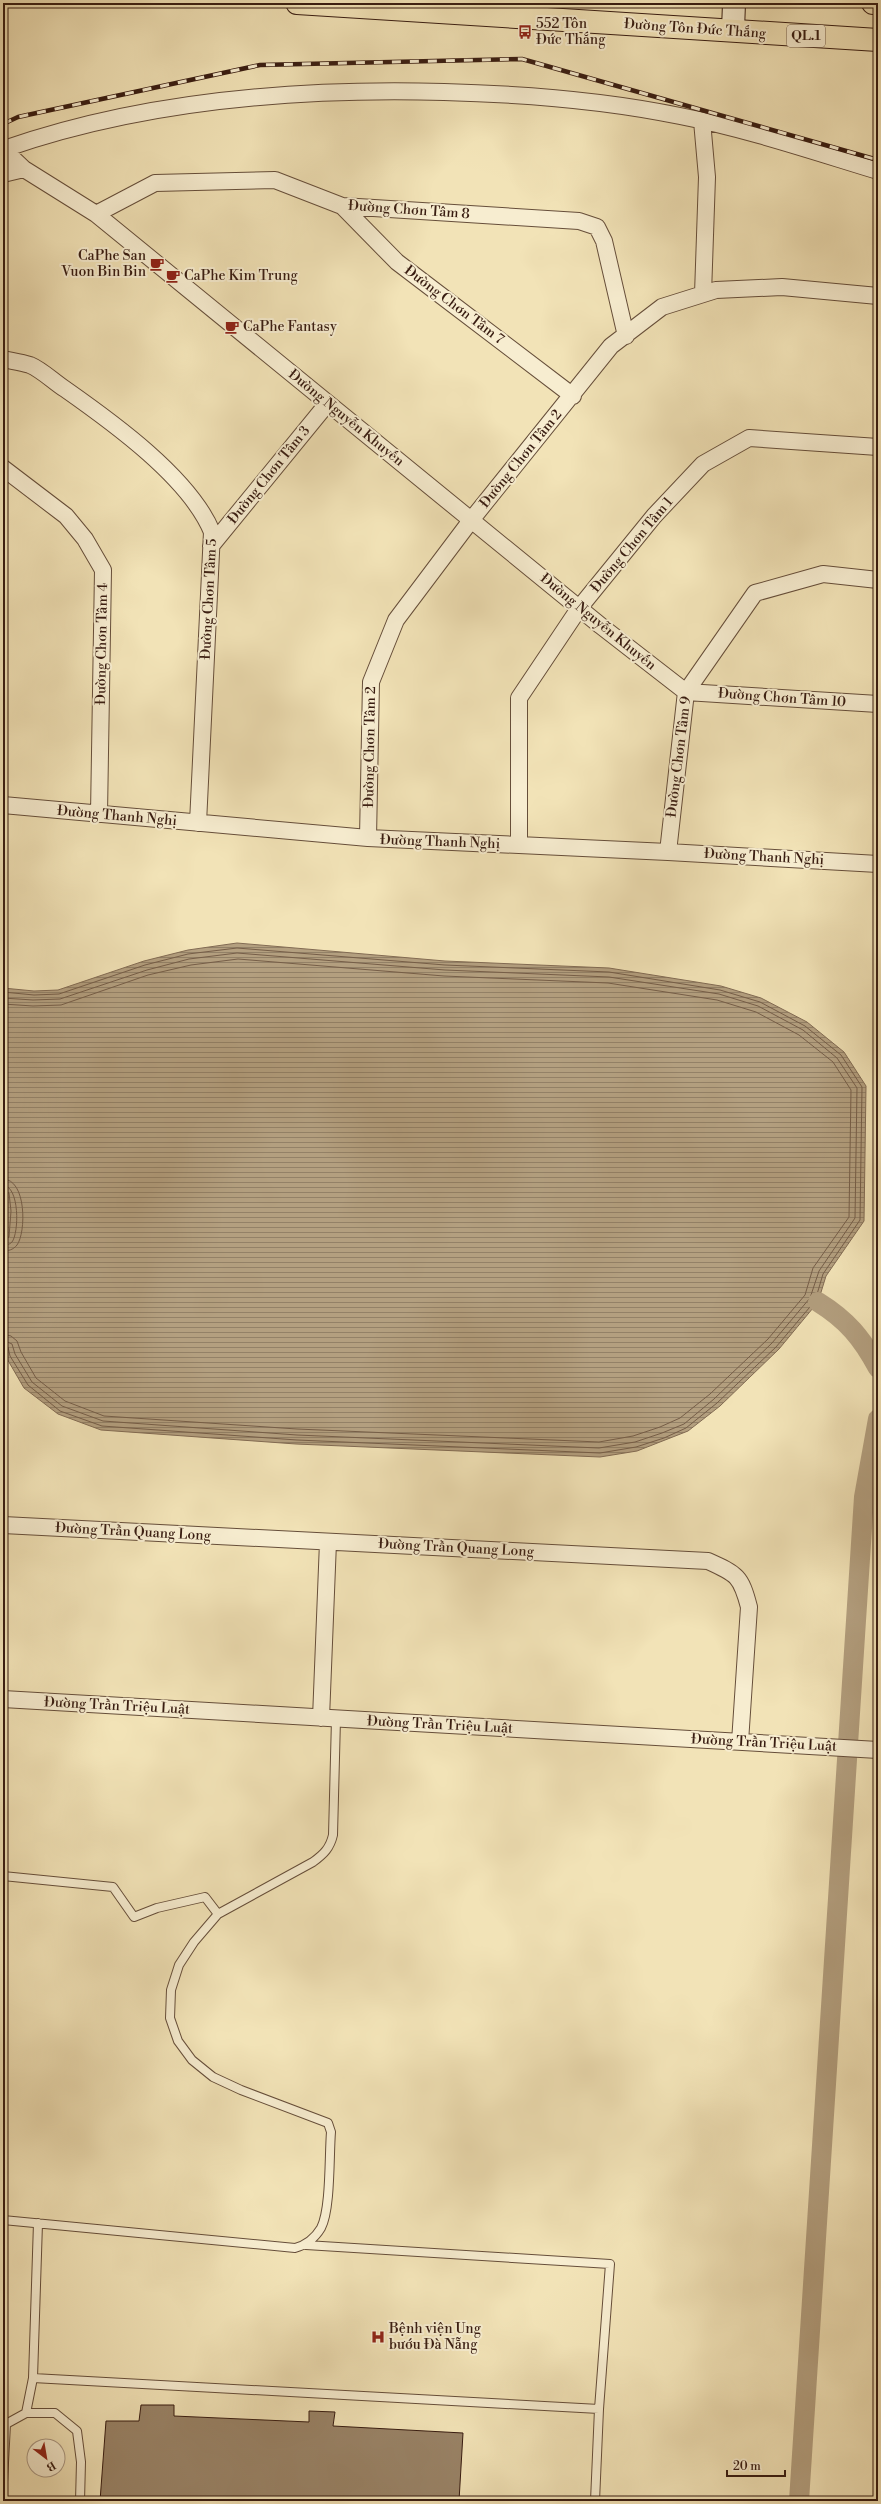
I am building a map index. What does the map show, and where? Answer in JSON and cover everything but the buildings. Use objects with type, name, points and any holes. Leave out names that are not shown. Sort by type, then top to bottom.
[{"type":"highway","name":"Đường Tôn Đức Thắng","points":[[297,3],[878,40]]},
{"type":"highway","points":[[873,3],[878,3]]},
{"type":"street","points":[[733,30],[734,3]]},
{"type":"street","points":[[3,149],[41,136],[118,117],[213,101],[302,93],[386,90],[493,94],[566,99],[680,116],[815,150],[878,171]]},
{"type":"street","points":[[702,121],[707,177],[703,294]]},
{"type":"street","name":"Đường Nguyễn Khuyến","points":[[3,149],[24,169],[96,214],[327,404],[686,692]]},
{"type":"street","points":[[3,174],[24,169]]},
{"type":"street","name":"Đường Chơn Tâm 8","points":[[96,214],[155,183],[275,180],[342,206],[579,221],[597,227],[604,241],[626,336]]},
{"type":"street","name":"Đường Chơn Tâm 7","points":[[342,206],[397,262],[573,396]]},
{"type":"street","name":"Đường Chơn Tâm 2","points":[[368,838],[371,682],[396,620],[472,519],[573,396],[611,346],[662,307],[716,290],[782,287],[878,296]]},
{"type":"street","name":"Đường Chơn Tâm 5","points":[[3,359],[31,365],[135,442],[177,482],[205,514],[212,532],[198,823]]},
{"type":"street","name":"Đường Chơn Tâm 3","points":[[211,546],[327,404]]},
{"type":"street","name":"Đường Chơn Tâm 1","points":[[518,845],[519,698],[580,608],[654,516],[703,464],[749,438],[878,447]]},
{"type":"street","name":"Đường Chơn Tâm 4","points":[[3,468],[66,516],[85,539],[103,570],[99,814]]},
{"type":"street","name":"Đường Chơn Tâm 9","points":[[668,852],[686,692],[755,593],[823,574],[878,580]]},
{"type":"street","name":"Đường Chơn Tâm 10","points":[[686,692],[878,704]]},
{"type":"street","name":"Đường Thanh Nghị","points":[[3,805],[368,838],[668,852],[878,864]]},
{"type":"street","name":"Đường Trần Quang Long","points":[[3,1525],[708,1561],[734,1572],[744,1588],[749,1607],[740,1742]]},
{"type":"street","points":[[328,1542],[328,1718]]},
{"type":"street","name":"Đường Trần Triệu Luật","points":[[3,1699],[878,1750]]},
{"type":"lane","points":[[306,2245],[321,2228],[325,2214],[330,2127],[324,2121],[241,2090],[213,2077],[192,2060],[178,2041],[170,2018],[171,1990],[179,1965],[194,1942],[218,1914],[313,1862],[324,1854],[330,1846],[333,1835],[328,1718]]},
{"type":"lane","points":[[3,1876],[113,1887],[134,1917],[157,1908],[205,1897],[218,1914]]},
{"type":"lane","points":[[3,2220],[295,2248],[306,2245],[610,2264],[599,2409],[595,2501]]},
{"type":"lane","points":[[26,2413],[33,2378],[38,2223]]},
{"type":"lane","points":[[33,2378],[599,2409]]},
{"type":"lane","points":[[3,2482],[6,2424],[26,2413],[55,2413],[76,2431],[81,2462],[80,2501]]},
{"type":"water","points":[[237,943],[445,961],[609,968],[721,986],[761,998],[807,1022],[844,1052],[866,1086],[864,1221],[826,1276],[818,1302],[779,1349],[720,1406],[688,1431],[637,1451],[600,1457],[296,1444],[101,1430],[58,1414],[24,1388],[6,1357],[3,1337],[3,1259],[7,1211],[3,1179],[3,988],[34,991],[58,990],[144,961],[188,950]]},
{"type":"waterway","points":[[818,1302],[853,1330],[878,1368]]},
{"type":"waterway","points":[[799,2501],[864,1497],[878,1419]]},
{"type":"railway","points":[[3,124],[18,117],[260,65],[522,59],[878,160]]},
{"type":"place","name":"552 Tôn Đức Thắng","points":[[525,32]]},
{"type":"place","name":"CaPhe San Vuon Bin Bin","points":[[157,264]]},
{"type":"place","name":"CaPhe Kim Trung","points":[[173,276]]},
{"type":"place","name":"CaPhe Fantasy","points":[[232,327]]},
{"type":"place","name":"Bệnh viện Ung bướu Đà Nẵng","points":[[378,2337]]}]
